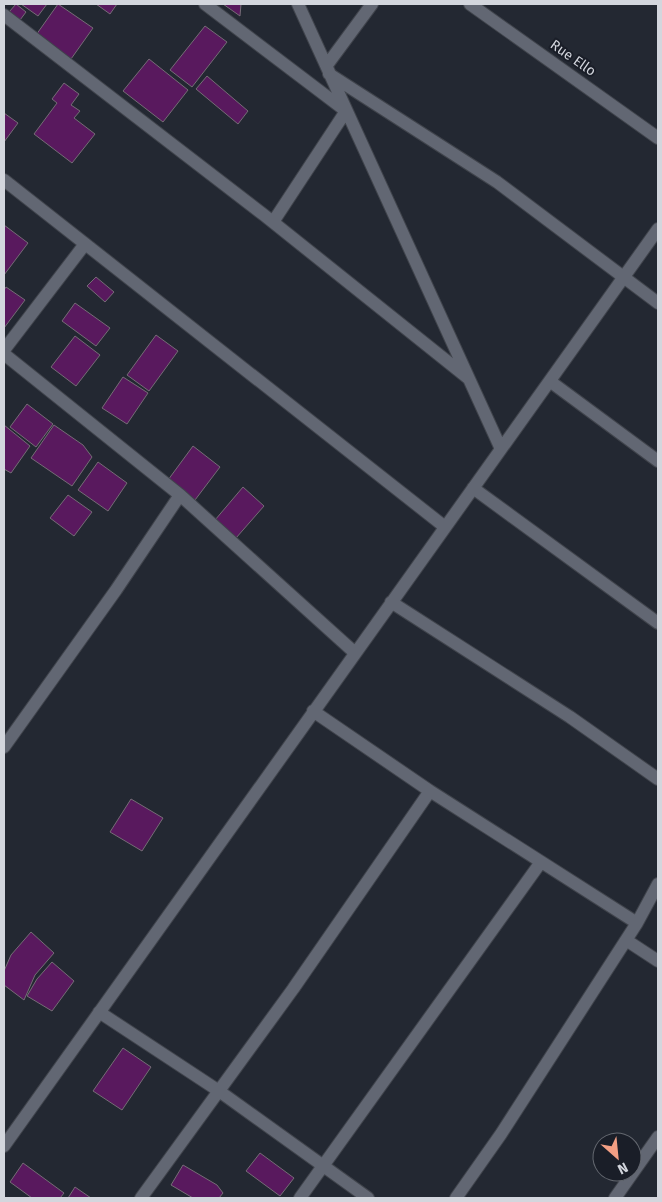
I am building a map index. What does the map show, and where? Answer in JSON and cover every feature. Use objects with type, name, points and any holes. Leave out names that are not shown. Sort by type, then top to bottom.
[{"type":"street","points":[[205,4],[346,111]]},
{"type":"street","points":[[298,4],[501,449]]},
{"type":"street","points":[[328,69],[372,4]]},
{"type":"street","name":"Rue Ello","points":[[470,4],[658,138]]},
{"type":"street","points":[[4,15],[273,222],[468,378]]},
{"type":"street","points":[[328,69],[497,182],[658,303]]},
{"type":"street","points":[[273,222],[346,111]]},
{"type":"street","points":[[4,180],[445,527]]},
{"type":"street","points":[[4,1146],[8,1129],[99,1012],[354,652],[551,382],[658,229]]},
{"type":"street","points":[[4,350],[85,244]]},
{"type":"street","points":[[4,354],[180,495],[354,652]]},
{"type":"street","points":[[551,382],[658,462]]},
{"type":"street","points":[[473,488],[658,624]]},
{"type":"street","points":[[4,747],[116,590],[180,495]]},
{"type":"street","points":[[392,602],[570,717],[658,779]]},
{"type":"street","points":[[314,711],[430,791],[637,923]]},
{"type":"street","points":[[141,1198],[293,989],[430,791]]},
{"type":"street","points":[[300,1198],[541,862]]},
{"type":"street","points":[[456,1198],[501,1134],[637,923],[658,884]]},
{"type":"street","points":[[626,940],[658,961]]},
{"type":"street","points":[[99,1012],[219,1091],[322,1167],[368,1198]]},
{"type":"street","points":[[615,1198],[658,1137]]},
{"type":"building","points":[[16,4],[26,12],[20,20],[9,12]]},
{"type":"building","points":[[21,4],[47,4],[38,16]]},
{"type":"building","points":[[58,4],[93,28],[71,59],[36,35]]},
{"type":"building","points":[[96,4],[117,4],[110,14]]},
{"type":"building","points":[[223,4],[241,4],[240,16]]},
{"type":"building","points":[[205,26],[227,42],[192,87],[170,70]]},
{"type":"building","points":[[149,59],[188,90],[163,122],[123,91]]},
{"type":"building","points":[[207,76],[248,111],[238,124],[196,89]]},
{"type":"building","points":[[64,83],[79,94],[71,105],[80,111],[74,118],[95,134],[72,163],[34,134],[57,103],[52,99]]},
{"type":"building","points":[[4,113],[18,123],[4,142]]},
{"type":"building","points":[[4,225],[28,243],[4,275]]},
{"type":"building","points":[[96,277],[114,292],[105,302],[87,286]]},
{"type":"building","points":[[6,287],[25,300],[4,328],[4,290]]},
{"type":"building","points":[[75,303],[110,328],[96,346],[62,321]]},
{"type":"building","points":[[156,335],[178,351],[149,391],[127,375]]},
{"type":"building","points":[[75,336],[100,355],[76,386],[51,367]]},
{"type":"building","points":[[123,377],[148,393],[127,424],[102,408]]},
{"type":"building","points":[[27,404],[53,424],[36,447],[10,427]]},
{"type":"building","points":[[4,425],[30,446],[11,473],[4,469]]},
{"type":"building","points":[[54,425],[83,445],[92,457],[72,486],[31,458]]},
{"type":"building","points":[[193,446],[220,467],[195,500],[168,480]]},
{"type":"building","points":[[98,462],[127,483],[108,511],[78,490]]},
{"type":"building","points":[[243,487],[264,506],[236,538],[215,520]]},
{"type":"building","points":[[68,495],[92,512],[74,536],[50,518]]},
{"type":"building","points":[[131,799],[163,818],[142,851],[110,832]]},
{"type":"building","points":[[31,932],[54,953],[35,975],[24,1000],[4,985],[4,971],[11,955]]},
{"type":"building","points":[[52,962],[74,981],[52,1011],[27,996],[37,979]]},
{"type":"building","points":[[123,1048],[151,1067],[122,1110],[93,1091]]},
{"type":"building","points":[[260,1153],[294,1178],[280,1196],[246,1171]]},
{"type":"building","points":[[23,1163],[64,1193],[60,1198],[32,1198],[10,1182]]},
{"type":"building","points":[[183,1165],[217,1185],[223,1193],[219,1198],[193,1198],[171,1185]]},
{"type":"building","points":[[75,1187],[91,1198],[68,1198]]}]
